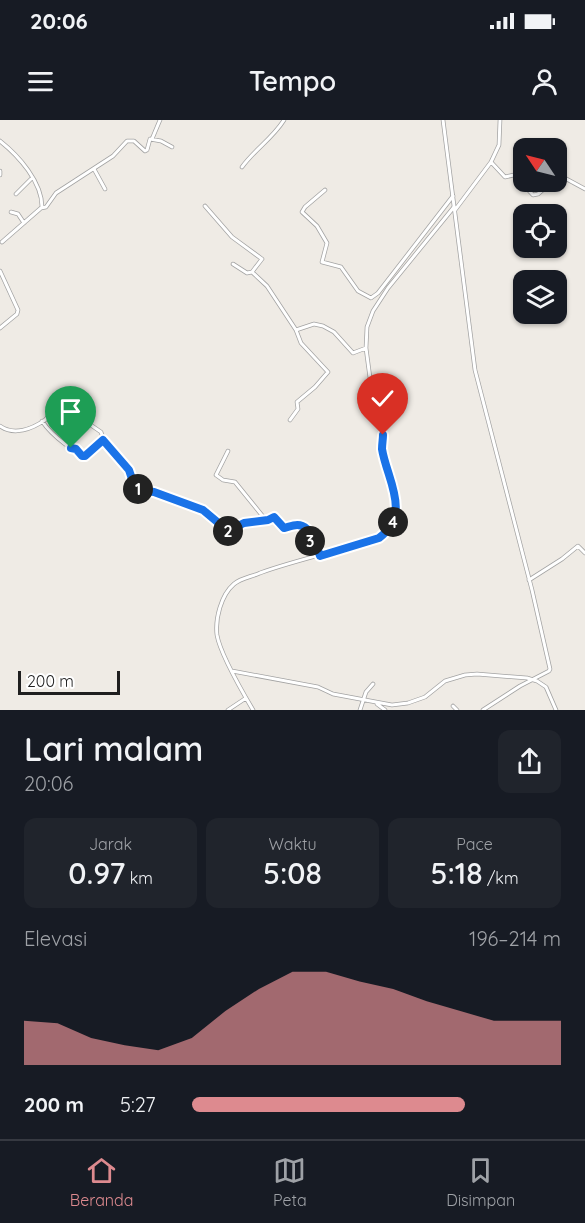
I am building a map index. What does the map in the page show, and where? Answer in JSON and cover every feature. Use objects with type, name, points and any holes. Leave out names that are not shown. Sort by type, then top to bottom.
[{"type":"street","points":[[1,242],[42,207],[46,207],[56,193],[113,156],[127,141],[134,141],[146,151],[160,120]]},
{"type":"street","points":[[242,167],[250,155],[270,138],[284,120]]},
{"type":"street","points":[[443,120],[475,370],[550,669],[549,672],[533,679],[483,710]]},
{"type":"street","points":[[253,710],[245,699],[218,641],[216,625],[218,613],[230,589],[241,580],[319,553],[379,538],[389,528],[395,513],[396,501],[382,450],[381,429],[375,414],[365,349],[367,327],[377,304],[498,150],[502,122]]},
{"type":"street","points":[[152,139],[172,147]]},
{"type":"street","points":[[0,141],[21,160],[42,195],[42,207]]},
{"type":"street","points":[[490,162],[506,177],[513,175]]},
{"type":"street","points":[[94,168],[105,189]]},
{"type":"street","points":[[16,194],[32,178]]},
{"type":"street","points":[[567,179],[585,189]]},
{"type":"street","points":[[325,190],[302,212],[317,226],[327,243],[322,262],[341,267],[362,295],[371,297],[378,293],[453,198]]},
{"type":"street","points":[[205,206],[232,237],[262,257],[252,272],[245,273],[233,264]]},
{"type":"street","points":[[11,212],[18,214],[24,223]]},
{"type":"street","points":[[0,271],[18,310],[17,314],[0,328]]},
{"type":"street","points":[[252,272],[267,286],[296,330],[301,343],[328,372],[297,402],[298,410],[290,420]]},
{"type":"street","points":[[296,330],[314,324],[323,326],[334,332],[351,352],[365,349]]},
{"type":"street","points":[[0,426],[8,431],[25,430],[42,421],[55,407],[63,405],[101,432],[103,440],[129,470],[134,485],[143,492],[154,492],[203,510],[228,531],[244,523],[276,518],[284,528],[294,525],[304,526],[307,529],[307,538],[319,553]]},
{"type":"street","points":[[42,421],[66,445],[76,449],[82,456],[89,453],[103,440]]},
{"type":"street","points":[[228,451],[216,475],[223,480],[236,483],[265,519]]},
{"type":"street","points":[[529,580],[578,546],[585,553]]},
{"type":"street","points":[[232,671],[318,687],[333,694],[365,696],[385,710]]},
{"type":"street","points":[[375,702],[392,705],[408,703],[424,697],[445,681],[477,674],[533,679],[548,690],[556,710]]},
{"type":"street","points":[[360,710],[373,684]]},
{"type":"street","points":[[228,710],[245,699]]},
{"type":"street","points":[[453,706],[457,710]]},
{"type":"route","points":[[71,448],[85,456],[103,440],[129,470],[134,485],[140,490],[154,492],[203,510],[228,531],[237,525],[274,517],[284,528],[291,525],[304,526],[307,529],[307,538],[317,547],[320,556],[379,538],[392,522],[396,501],[382,450],[383,435]]}]
